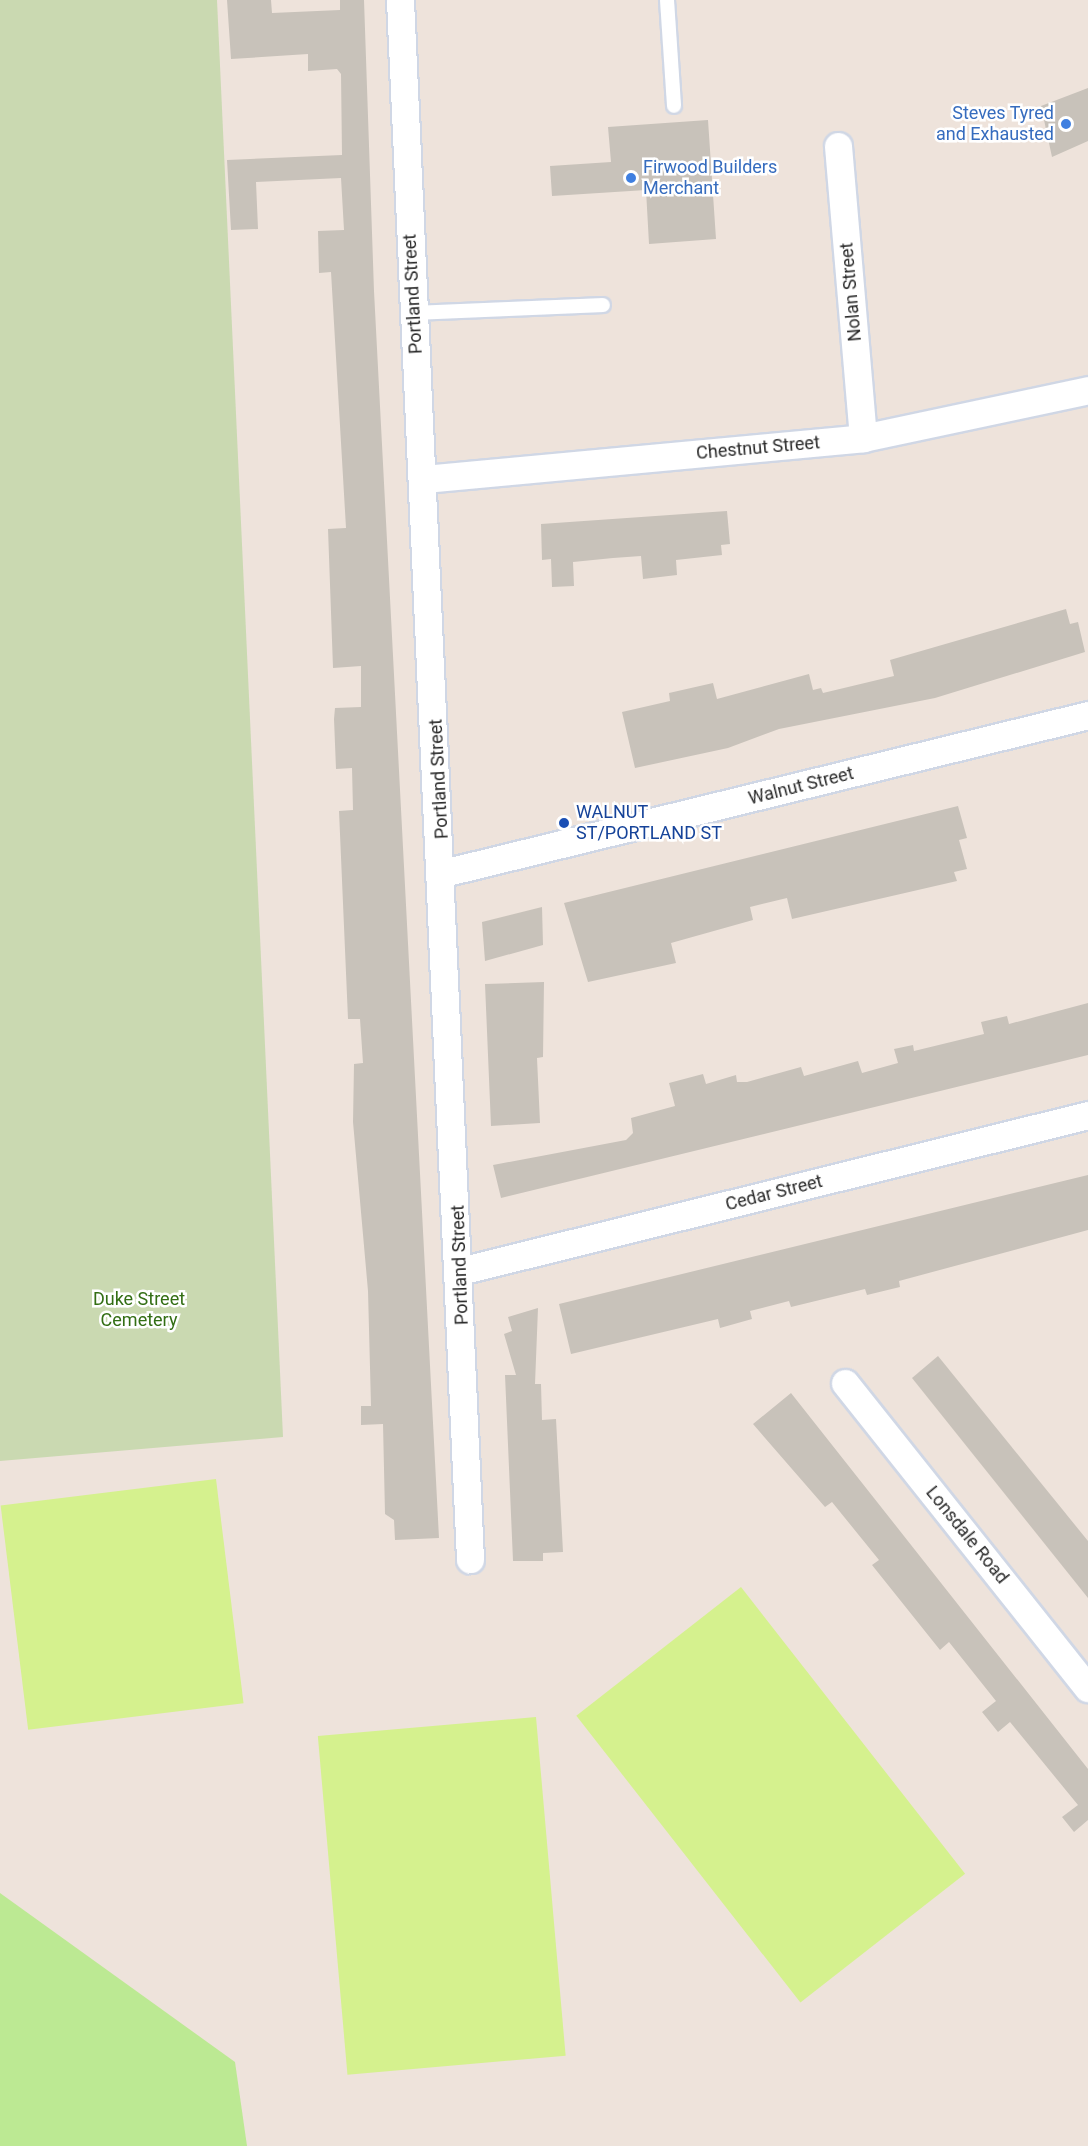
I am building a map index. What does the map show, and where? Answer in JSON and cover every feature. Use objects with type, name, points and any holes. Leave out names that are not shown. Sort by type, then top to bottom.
[{"type":"street","name":"Portland Street","points":[[400,0],[443,873],[470,1559]]},
{"type":"street","name":"Nolan Street","points":[[838,146],[863,438]]},
{"type":"street","name":"Chestnut Street","points":[[424,479],[863,438],[1088,390]]},
{"type":"street","name":"Walnut Street","points":[[443,873],[1088,715]]},
{"type":"street","name":"Cedar Street","points":[[460,1270],[1088,1115]]},
{"type":"street","name":"Lonsdale Road","points":[[845,1383],[1088,1688]]},
{"type":"lane","points":[[667,0],[674,106]]},
{"type":"lane","points":[[414,313],[603,305]]},
{"type":"green space","name":"Duke Street Cemetery","points":[[0,0],[217,0],[283,1437],[0,1461]]},
{"type":"green space","points":[[216,1479],[244,1703],[28,1730],[1,1505]]},
{"type":"green space","points":[[741,1587],[965,1874],[800,2003],[576,1716]]},
{"type":"green space","points":[[536,1717],[566,2056],[347,2075],[318,1736]]},
{"type":"green space","points":[[0,1893],[235,2062],[247,2146],[0,2146]]},
{"type":"building","points":[[227,0],[271,0],[272,13],[340,10],[340,0],[364,0],[374,291],[439,1538],[395,1540],[394,1520],[385,1514],[383,1424],[361,1425],[361,1406],[371,1406],[368,1291],[353,1122],[354,1064],[363,1063],[360,1019],[348,1019],[339,811],[353,810],[352,768],[336,769],[334,719],[335,708],[361,707],[361,666],[333,668],[328,529],[346,528],[331,272],[319,273],[318,231],[344,230],[341,178],[256,182],[258,229],[231,230],[227,160],[342,155],[341,74],[337,69],[308,71],[308,54],[231,59]]},
{"type":"building","name":"Steves Tyred and Exhausted","points":[[1088,88],[1088,141],[1052,157],[1041,106]]},
{"type":"building","name":"Firwood Builders Merchant","points":[[708,120],[716,239],[649,244],[646,190],[552,196],[550,166],[611,162],[608,127]]},
{"type":"building","points":[[727,511],[730,544],[721,545],[722,555],[676,560],[677,575],[643,579],[641,556],[613,558],[573,562],[574,586],[552,587],[551,559],[542,560],[541,524]]},
{"type":"building","points":[[1066,609],[1070,624],[1078,622],[1085,652],[935,698],[779,729],[728,748],[635,768],[622,712],[670,701],[669,693],[713,683],[717,699],[809,674],[813,690],[821,688],[823,693],[894,676],[890,660]]},
{"type":"building","points":[[958,806],[967,838],[959,840],[967,869],[954,872],[957,881],[792,919],[787,898],[750,907],[753,920],[671,943],[676,963],[588,982],[564,903]]},
{"type":"building","points":[[542,907],[543,945],[485,961],[482,922]]},
{"type":"building","points":[[544,982],[543,1057],[537,1058],[540,1123],[491,1126],[485,984]]},
{"type":"building","points":[[1088,1003],[1088,1055],[501,1198],[493,1165],[626,1140],[633,1133],[631,1118],[675,1106],[669,1083],[703,1074],[706,1084],[736,1075],[737,1082],[747,1082],[801,1067],[804,1076],[858,1061],[862,1073],[898,1063],[894,1049],[913,1045],[914,1051],[984,1034],[981,1022],[1007,1016],[1009,1024]]},
{"type":"building","points":[[1088,1175],[1088,1230],[899,1281],[900,1287],[867,1295],[865,1289],[791,1307],[789,1301],[750,1311],[752,1319],[720,1328],[718,1319],[571,1354],[559,1304]]},
{"type":"building","points":[[538,1308],[535,1384],[541,1384],[542,1420],[556,1419],[563,1552],[543,1553],[543,1561],[513,1561],[505,1375],[516,1375],[504,1334],[512,1331],[508,1317]]},
{"type":"building","points":[[938,1356],[1088,1541],[1088,1598],[912,1378]]},
{"type":"building","points":[[791,1393],[1088,1769],[1088,1820],[1074,1832],[1062,1817],[1078,1805],[1010,1722],[998,1732],[982,1712],[996,1701],[949,1642],[940,1650],[872,1565],[879,1560],[832,1502],[825,1507],[753,1424]]},
{"type":"place","name":"Steves Tyred and Exhausted","points":[[1066,124]]},
{"type":"place","name":"Firwood Builders Merchant","points":[[631,178]]},
{"type":"place","name":"WALNUT ST/PORTLAND ST","points":[[564,823]]}]
